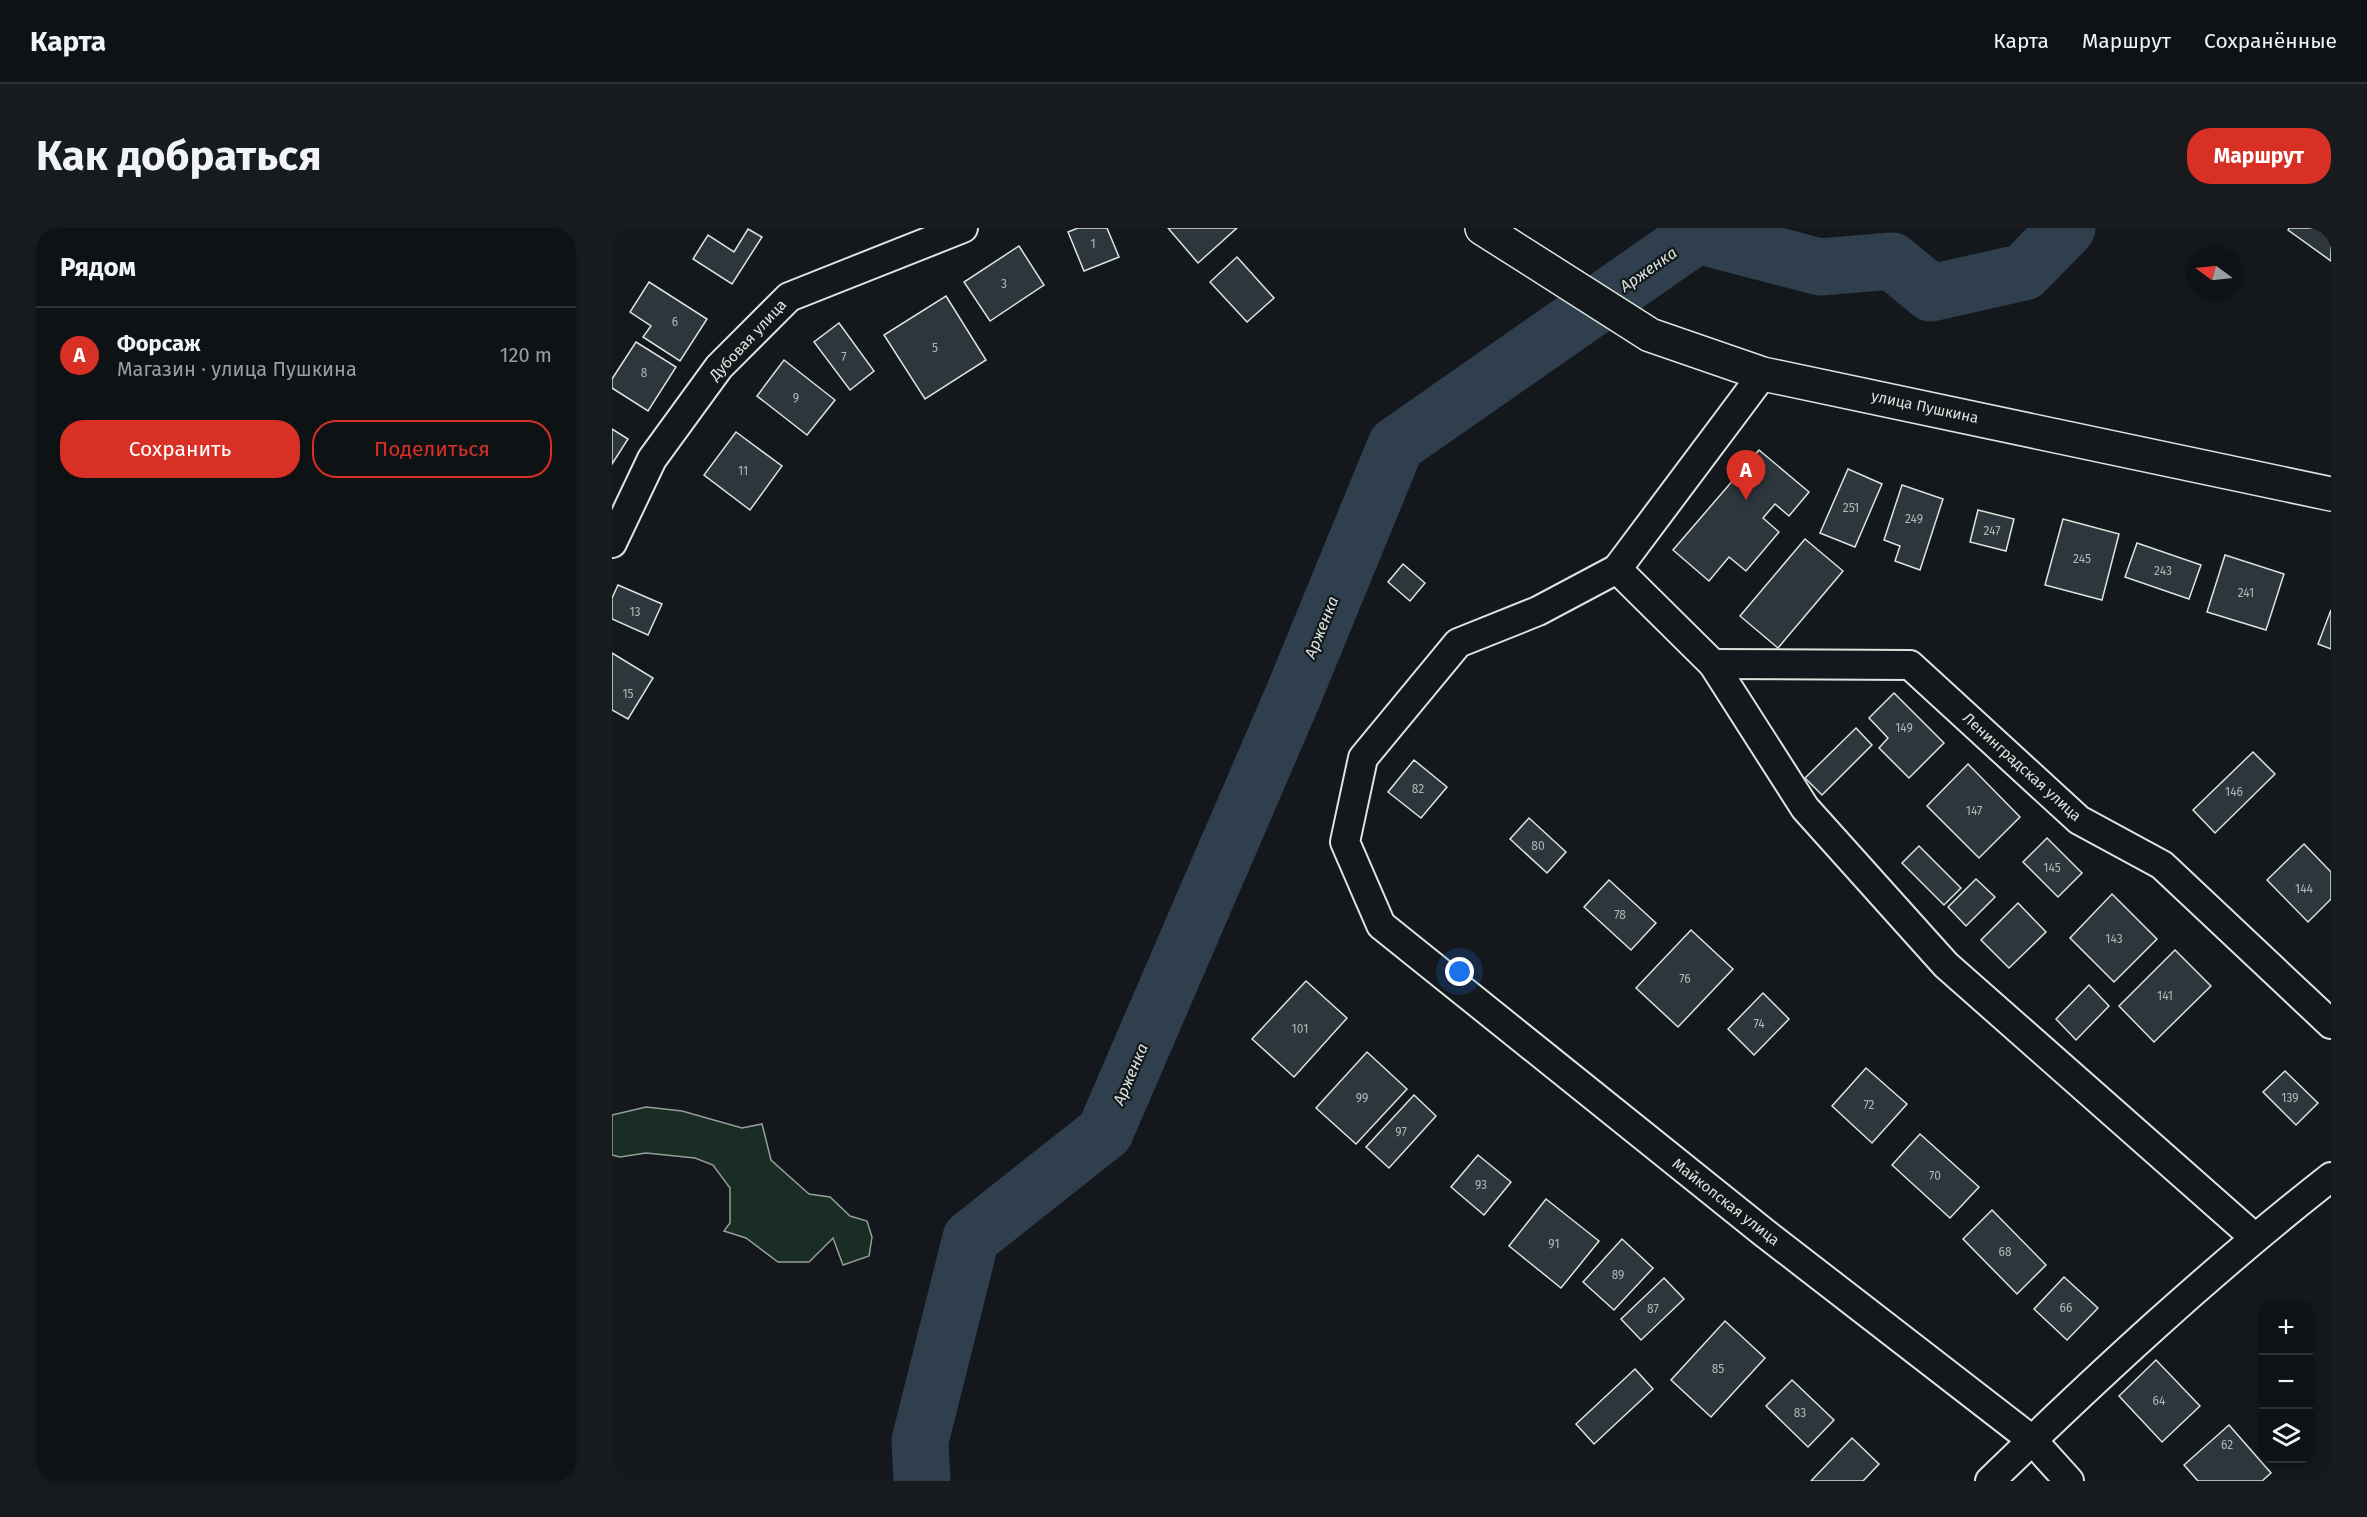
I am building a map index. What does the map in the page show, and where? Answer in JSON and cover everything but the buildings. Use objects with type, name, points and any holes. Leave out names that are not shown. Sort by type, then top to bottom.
[{"type":"main road","name":"улица Пушкина","points":[[1482,228],[1650,335],[1763,374],[2331,494]]},
{"type":"street","name":"Дубовая улица","points":[[612,543],[652,459],[719,367],[789,297],[963,228]]},
{"type":"street","points":[[1763,374],[1617,569],[1713,664],[1806,808],[1946,965],[2254,1237]]},
{"type":"street","name":"Майкопская улица","points":[[1617,569],[1538,611],[1458,643],[1364,759],[1345,842],[1381,926],[1762,1231],[2032,1440],[2069,1481]]},
{"type":"street","name":"Ленинградская улица","points":[[1713,664],[1910,665],[2079,820],[2162,865],[2331,1024]]},
{"type":"street","points":[[1990,1481],[2254,1237],[2331,1177]]},
{"type":"green space","points":[[646,1107],[682,1111],[742,1128],[762,1124],[771,1160],[809,1194],[830,1197],[850,1216],[867,1221],[872,1237],[869,1256],[843,1265],[833,1238],[809,1262],[778,1262],[746,1238],[724,1231],[730,1223],[730,1188],[713,1165],[695,1158],[646,1153],[620,1157],[612,1155],[612,1115]]},
{"type":"waterway","name":"Арженка","points":[[922,1481],[920,1441],[971,1238],[1105,1132],[1293,696],[1396,445],[1697,235],[1820,267],[1892,261],[1931,293],[2024,272],[2067,228]]},
{"type":"place","name":"Форсаж","points":[[1746,500]]}]
